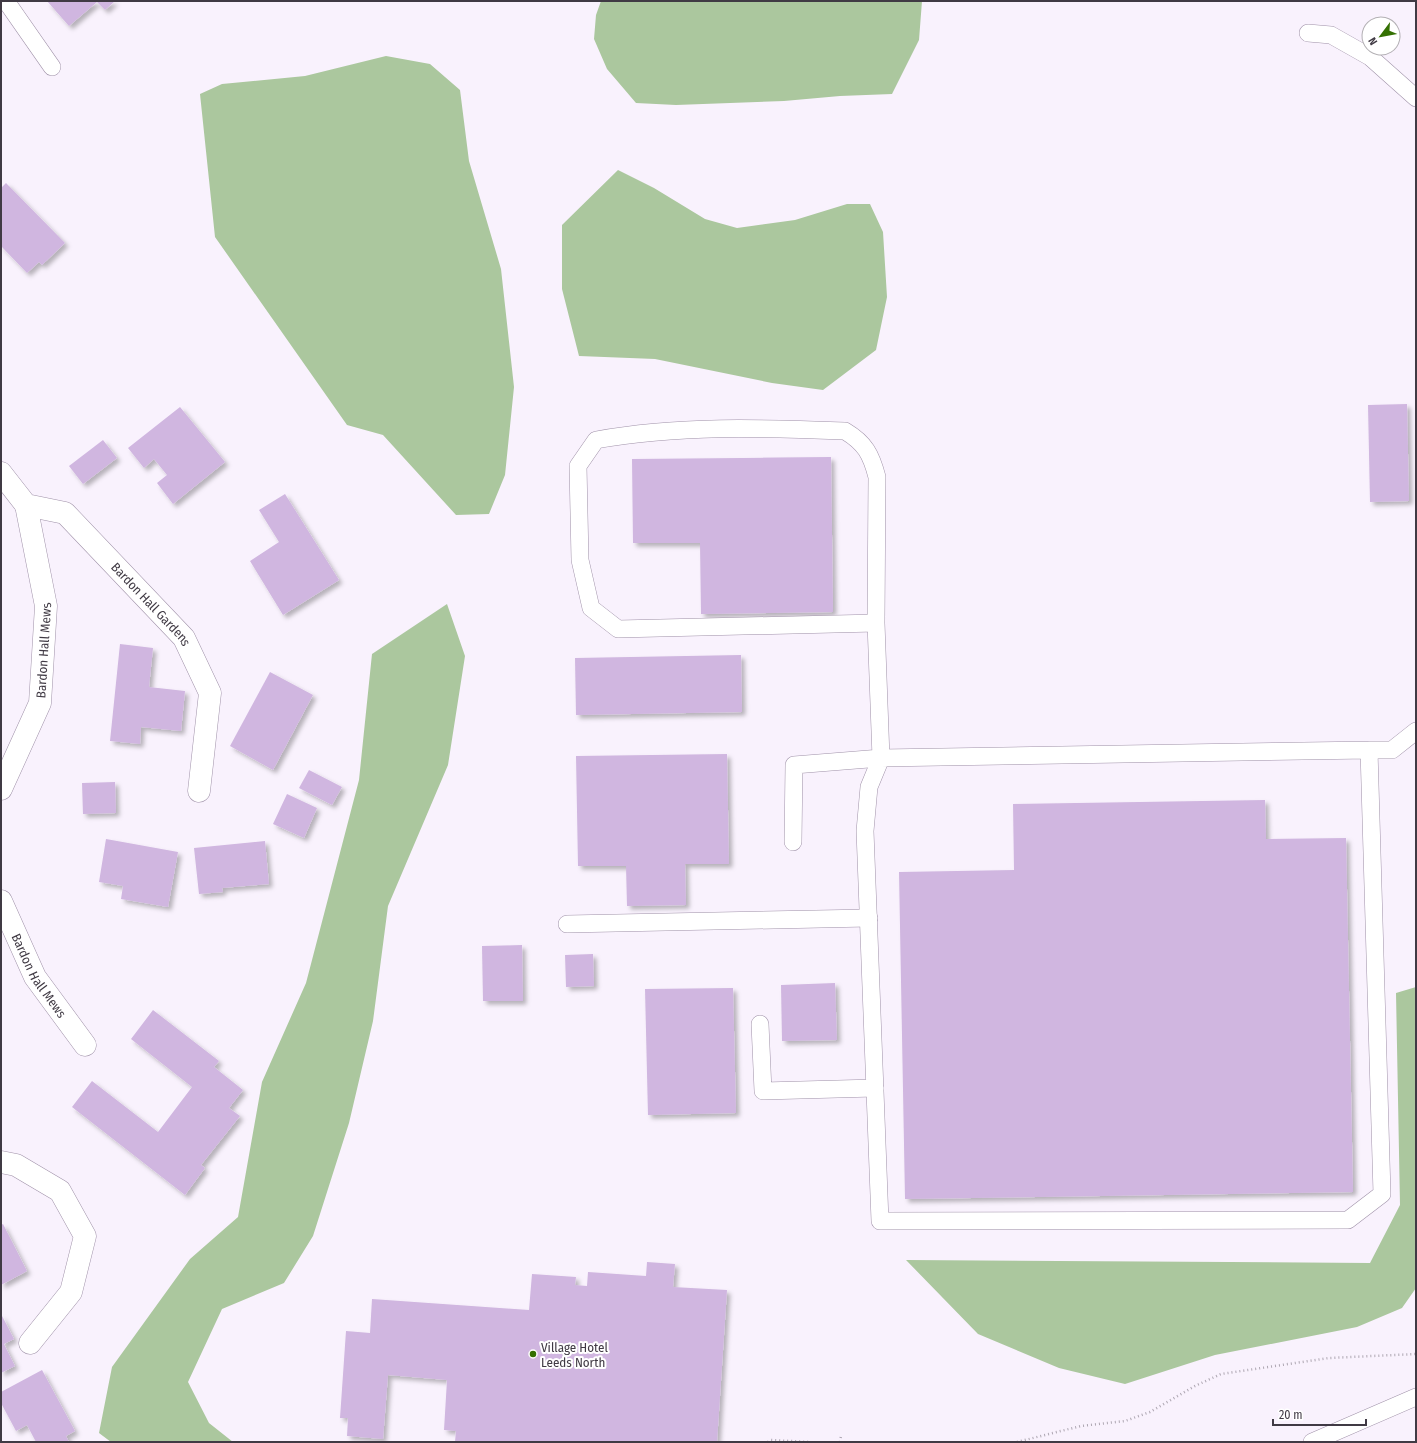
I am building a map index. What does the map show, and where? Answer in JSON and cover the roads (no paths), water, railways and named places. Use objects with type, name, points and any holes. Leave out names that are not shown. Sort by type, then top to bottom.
[{"type":"street","points":[[1,473],[26,505]]},
{"type":"street","name":"Bardon Hall Mews","points":[[1,789],[40,703],[46,606],[26,505]]},
{"type":"street","name":"Bardon Hall Gardens","points":[[26,505],[66,513],[184,638],[210,693],[199,791]]},
{"type":"street","name":"Bardon Hall Mews","points":[[1,901],[35,977],[85,1045]]},
{"type":"street","points":[[1,1162],[16,1165],[60,1192],[85,1236],[71,1292],[30,1343]]},
{"type":"lane","points":[[6,1],[52,67]]},
{"type":"lane","points":[[1308,33],[1331,35],[1370,57],[1416,98]]},
{"type":"lane","points":[[876,623],[618,629],[591,608],[580,560],[578,466],[596,440],[636,432],[746,428],[845,431],[858,439],[867,450],[873,461],[877,477],[876,623],[881,758],[869,787],[865,831],[880,1221],[1348,1220],[1382,1194],[1369,750]]},
{"type":"lane","points":[[793,842],[794,765],[881,758],[1392,750],[1416,731]]},
{"type":"lane","points":[[567,924],[869,918]]},
{"type":"lane","points":[[760,1024],[763,1091],[875,1088]]},
{"type":"lane","points":[[1312,1442],[1338,1437],[1416,1397]]},
{"type":"place","name":"Village Hotel Leeds North","points":[[533,1354]]}]
